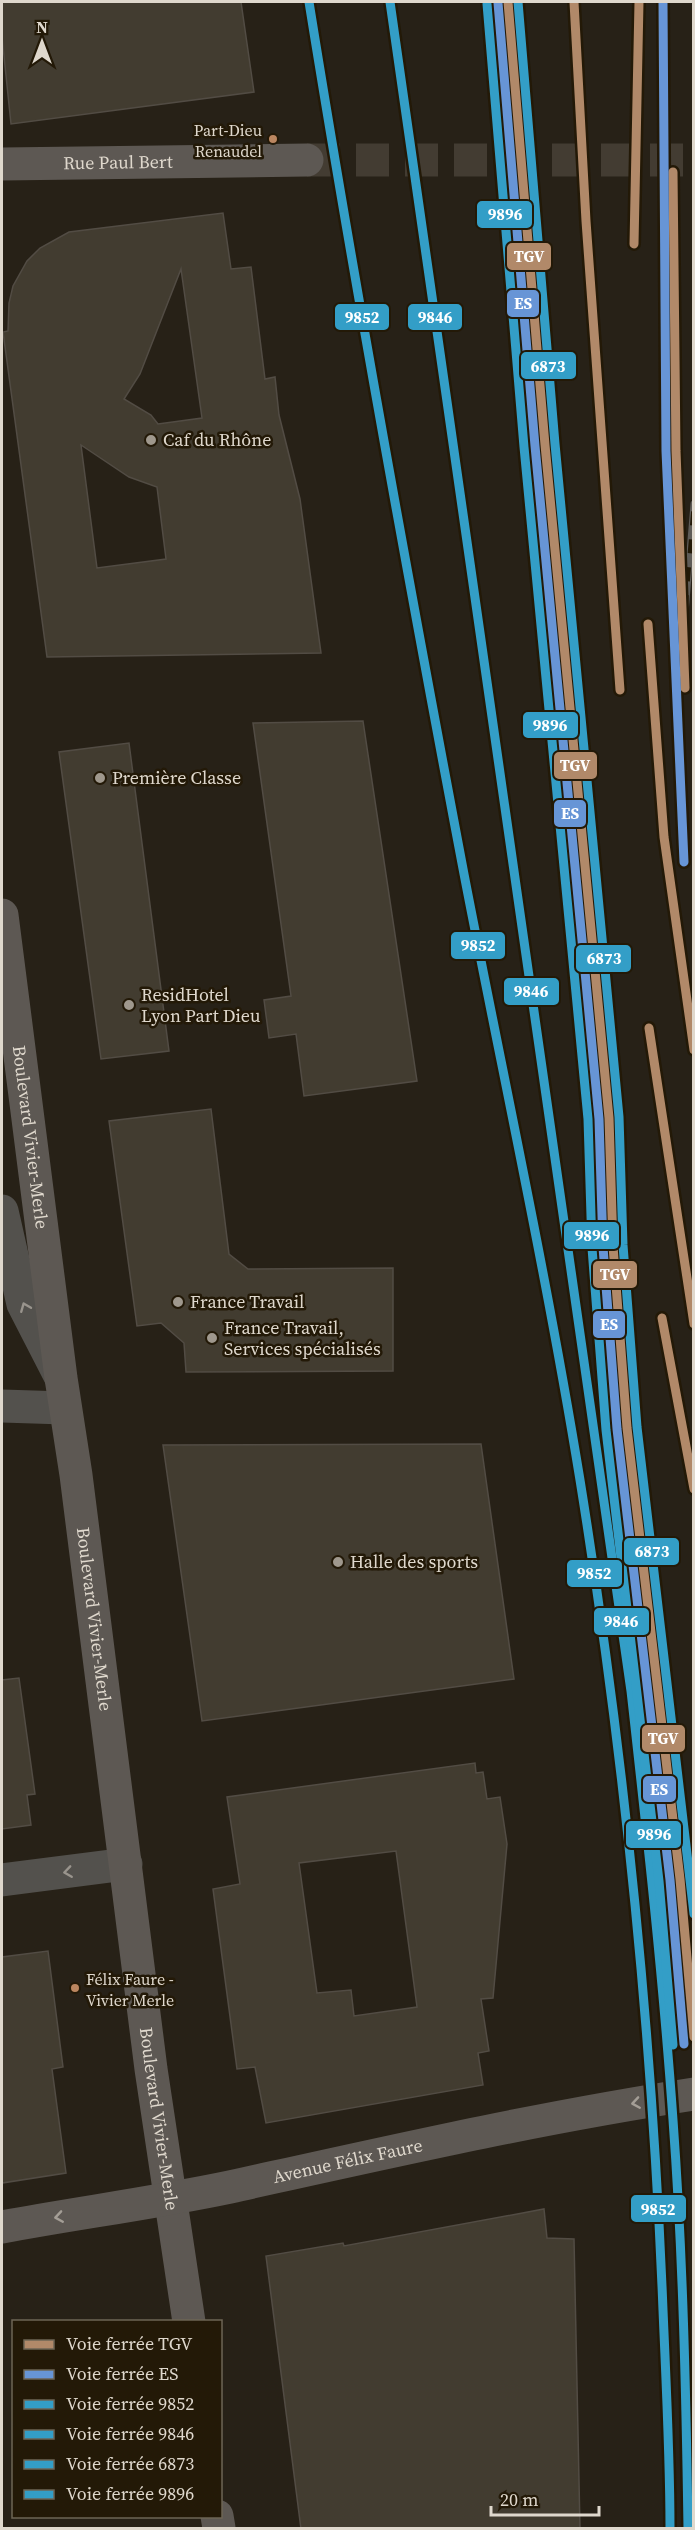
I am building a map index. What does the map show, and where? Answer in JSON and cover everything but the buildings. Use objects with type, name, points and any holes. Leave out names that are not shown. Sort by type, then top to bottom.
[{"type":"main road","name":"Rue Paul Bert","points":[[2,164],[307,160]]},
{"type":"main road","name":"Boulevard Vivier-Merle","points":[[2,915],[151,2068],[189,2320]]},
{"type":"main road","name":"Avenue Félix Faure","points":[[2,2227],[171,2197],[609,2107],[693,2094]]},
{"type":"street","points":[[2,1211],[23,1304],[63,1393],[5,1406]]},
{"type":"street","points":[[2,1880],[126,1864]]},
{"type":"tunnel","points":[[307,160],[694,160]]},
{"type":"railway","points":[[683,637],[694,504]]},
{"type":"rail line","name":"9852","points":[[309,2],[403,548],[553,1328],[596,1583],[623,1790],[644,1997],[658,2206],[668,2419],[670,2528]]},
{"type":"rail line","name":"9846","points":[[390,2],[631,1691],[660,1959],[673,2120],[684,2324],[688,2528]]},
{"type":"rail line","name":"TGV","points":[[508,2],[545,445],[609,1118],[613,1246],[627,1428],[680,1879],[694,2037]]},
{"type":"rail line","name":"6873","points":[[518,2],[555,444],[619,1117],[623,1245],[637,1427],[694,1914]]},
{"type":"rail line","name":"TGV","points":[[574,2],[586,221],[620,690]]},
{"type":"rail line","name":"TGV","points":[[634,244],[639,2]]},
{"type":"rail line","name":"ES","points":[[663,2],[666,451],[684,862]]},
{"type":"rail line","name":"ES","points":[[498,3],[535,446],[599,1119],[603,1247],[617,1429],[670,1880],[684,2044]]},
{"type":"rail line","name":"9896","points":[[487,4],[524,447],[588,1119],[592,1248],[606,1430],[659,1881],[673,2045]]},
{"type":"rail line","name":"TGV","points":[[673,172],[676,451],[685,688]]},
{"type":"rail line","name":"TGV","points":[[648,624],[664,837],[694,1050]]},
{"type":"rail line","name":"TGV","points":[[649,1028],[694,1324]]},
{"type":"rail line","name":"TGV","points":[[662,1318],[694,1489]]},
{"type":"place","name":"Part-Dieu Renaudel","points":[[273,139]]},
{"type":"place","name":"Caf du Rhône","points":[[151,440]]},
{"type":"place","name":"Première Classe","points":[[100,778]]},
{"type":"place","name":"ResidHotel Lyon Part Dieu","points":[[129,1005]]},
{"type":"place","name":"France Travail","points":[[178,1302]]},
{"type":"place","name":"France Travail, Services spécialisés","points":[[212,1338]]},
{"type":"place","name":"Halle des sports","points":[[338,1562]]},
{"type":"place","name":"Félix Faure - Vivier Merle","points":[[75,1988]]}]
